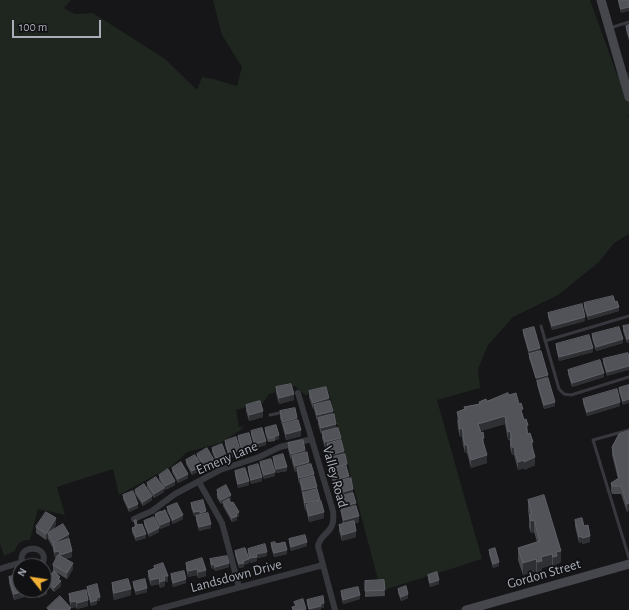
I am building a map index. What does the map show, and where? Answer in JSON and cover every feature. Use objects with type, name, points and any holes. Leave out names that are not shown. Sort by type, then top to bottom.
[{"type":"main road","points":[[601,0],[629,97]]},
{"type":"main road","name":"Gordon Street","points":[[466,610],[629,564]]},
{"type":"street","name":"Valley Road","points":[[298,393],[299,408],[312,439],[334,519],[329,532],[319,542],[318,546],[335,610]]},
{"type":"street","name":"Emeny Lane","points":[[134,519],[152,511],[176,494],[230,466],[259,458],[280,448],[312,439]]},
{"type":"street","points":[[199,482],[222,523],[239,587]]},
{"type":"street","points":[[22,558],[24,552],[29,548],[36,548],[43,555],[43,558]]},
{"type":"street","name":"Landsdown Drive","points":[[155,610],[323,565]]},
{"type":"street","points":[[0,569],[12,566]]},
{"type":"lane","points":[[609,28],[629,22]]},
{"type":"lane","points":[[545,340],[629,316]]},
{"type":"lane","points":[[540,326],[559,389],[564,394],[572,395],[629,378]]},
{"type":"lane","points":[[270,415],[290,410]]},
{"type":"lane","points":[[629,430],[593,440],[629,558]]},
{"type":"shaded area","points":[[0,0],[71,0],[64,8],[75,14],[93,13],[165,59],[197,90],[202,77],[237,86],[242,67],[222,35],[213,0],[590,0],[617,75],[629,72],[629,234],[614,243],[599,262],[558,295],[513,317],[488,345],[478,369],[480,388],[437,400],[482,559],[381,591],[328,390],[305,395],[295,386],[269,394],[263,403],[236,410],[239,427],[244,426],[241,430],[220,443],[187,452],[172,466],[119,495],[113,469],[57,487],[65,515],[38,509],[30,540],[20,542],[15,551],[4,556],[0,543]]},
{"type":"building","points":[[619,0],[629,0],[629,7],[621,9]]},
{"type":"building","points":[[629,25],[629,37],[626,26]]},
{"type":"building","points":[[613,296],[619,307],[588,316],[584,303]]},
{"type":"building","points":[[582,304],[585,317],[552,326],[548,313]]},
{"type":"building","points":[[629,325],[629,339],[627,339],[623,326]]},
{"type":"building","points":[[534,327],[540,348],[529,351],[523,330]]},
{"type":"building","points":[[619,327],[623,339],[596,347],[592,334]]},
{"type":"building","points":[[589,335],[593,348],[559,357],[556,344]]},
{"type":"building","points":[[541,351],[548,375],[536,378],[529,354]]},
{"type":"building","points":[[628,353],[629,366],[607,372],[603,359]]},
{"type":"building","points":[[600,360],[604,373],[572,383],[568,370]]},
{"type":"building","points":[[548,378],[555,402],[544,405],[537,381]]},
{"type":"building","points":[[291,384],[294,394],[279,398],[276,387]]},
{"type":"building","points":[[629,385],[629,399],[623,401],[619,388]]},
{"type":"building","points":[[326,387],[329,398],[313,403],[309,391]]},
{"type":"building","points":[[617,389],[620,402],[587,412],[583,399]]},
{"type":"building","points":[[508,393],[509,395],[516,393],[519,404],[521,403],[523,409],[521,410],[524,420],[526,419],[528,425],[526,426],[528,434],[530,433],[533,442],[531,443],[535,457],[524,462],[524,460],[518,462],[514,447],[512,447],[510,439],[512,439],[510,431],[508,432],[505,416],[478,424],[481,433],[483,432],[484,438],[482,438],[487,455],[471,460],[467,445],[465,445],[462,428],[460,429],[458,421],[460,420],[457,412],[465,409],[464,407],[480,404],[479,402],[486,399],[487,401]]},
{"type":"building","points":[[260,401],[263,411],[249,415],[246,405]]},
{"type":"building","points":[[330,401],[333,411],[317,415],[314,405]]},
{"type":"building","points":[[295,408],[297,418],[283,422],[280,411]]},
{"type":"building","points":[[334,414],[336,424],[321,428],[318,418]]},
{"type":"building","points":[[298,420],[301,430],[286,434],[283,424]]},
{"type":"building","points":[[276,425],[279,435],[268,438],[265,428]]},
{"type":"building","points":[[262,428],[266,441],[255,444],[251,431]]},
{"type":"building","points":[[338,428],[341,438],[325,442],[322,432]]},
{"type":"building","points":[[629,431],[629,503],[627,504],[621,486],[612,486],[611,483],[619,478],[612,447],[619,434]]},
{"type":"building","points":[[249,433],[253,447],[242,450],[238,436]]},
{"type":"building","points":[[236,437],[240,450],[229,454],[225,441]]},
{"type":"building","points":[[303,440],[305,450],[291,454],[288,443]]},
{"type":"building","points":[[341,440],[344,451],[330,455],[327,444]]},
{"type":"building","points":[[222,444],[226,455],[216,458],[212,448]]},
{"type":"building","points":[[207,448],[214,460],[204,465],[197,454]]},
{"type":"building","points":[[307,452],[309,462],[295,466],[292,456]]},
{"type":"building","points":[[283,454],[287,467],[276,469],[273,457]]},
{"type":"building","points":[[345,454],[347,464],[333,468],[330,458]]},
{"type":"building","points":[[195,455],[201,466],[192,471],[186,460]]},
{"type":"building","points":[[271,459],[275,472],[264,475],[260,462]]},
{"type":"building","points":[[181,462],[188,474],[178,479],[172,468]]},
{"type":"building","points":[[258,464],[262,477],[251,480],[248,467]]},
{"type":"building","points":[[311,464],[314,474],[299,478],[297,468]]},
{"type":"building","points":[[346,466],[349,476],[334,480],[331,470]]},
{"type":"building","points":[[245,468],[249,481],[238,484],[235,471]]},
{"type":"building","points":[[168,469],[175,481],[165,486],[159,475]]},
{"type":"building","points":[[314,476],[317,487],[303,490],[300,480]]},
{"type":"building","points":[[156,477],[164,488],[154,494],[147,483]]},
{"type":"building","points":[[351,478],[353,489],[339,493],[336,482]]},
{"type":"building","points":[[144,484],[152,496],[143,502],[135,490]]},
{"type":"building","points":[[226,485],[231,495],[221,500],[217,494],[217,490]]},
{"type":"building","points":[[317,489],[320,500],[305,503],[303,493]]},
{"type":"building","points":[[133,491],[138,504],[129,508],[123,495]]},
{"type":"building","points":[[353,493],[356,503],[341,507],[339,497]]},
{"type":"building","points":[[544,495],[561,551],[556,552],[557,556],[553,557],[552,554],[541,557],[542,561],[537,562],[536,559],[523,563],[518,548],[540,541],[534,520],[531,521],[529,515],[532,514],[528,500]]},
{"type":"building","points":[[229,499],[231,503],[233,502],[239,512],[236,514],[237,516],[232,518],[223,502]]},
{"type":"building","points":[[203,500],[206,511],[200,513],[200,511],[194,512],[191,503]]},
{"type":"building","points":[[321,501],[324,512],[309,516],[306,505]]},
{"type":"building","points":[[177,503],[183,515],[173,520],[167,507]]},
{"type":"building","points":[[356,506],[359,516],[344,520],[341,510]]},
{"type":"building","points":[[165,510],[170,521],[160,525],[155,514]]},
{"type":"building","points":[[46,512],[56,518],[46,534],[36,527]]},
{"type":"building","points":[[208,513],[211,524],[199,527],[196,516]]},
{"type":"building","points":[[154,517],[159,528],[149,533],[144,521]]},
{"type":"building","points":[[582,518],[584,526],[588,525],[590,536],[582,538],[582,536],[579,537],[575,520]]},
{"type":"building","points":[[136,520],[137,525],[142,524],[146,534],[136,537],[132,528],[136,526],[134,521]]},
{"type":"building","points":[[354,521],[356,531],[342,535],[339,525]]},
{"type":"building","points":[[63,524],[69,534],[53,543],[48,533]]},
{"type":"building","points":[[305,535],[307,542],[291,547],[289,539]]},
{"type":"building","points":[[69,539],[72,551],[60,555],[59,551],[55,552],[53,544]]},
{"type":"building","points":[[275,542],[276,544],[285,542],[287,550],[274,553],[271,543]]},
{"type":"building","points":[[265,544],[267,552],[256,554],[257,557],[250,558],[248,549]]},
{"type":"building","points":[[245,548],[249,559],[243,561],[244,563],[239,564],[235,551]]},
{"type":"building","points":[[495,548],[499,562],[493,564],[489,550]]},
{"type":"building","points":[[58,555],[73,563],[67,573],[53,565]]},
{"type":"building","points":[[227,556],[229,563],[215,567],[214,564],[212,565],[210,559]]},
{"type":"building","points":[[202,558],[206,570],[198,572],[197,569],[188,571],[186,563]]},
{"type":"building","points":[[163,563],[168,576],[164,576],[165,580],[160,582],[159,578],[151,580],[148,571],[155,568],[154,566]]},
{"type":"building","points":[[54,571],[60,577],[58,579],[61,581],[54,588],[52,586],[52,573]]},
{"type":"building","points":[[184,571],[186,579],[173,583],[171,574]]},
{"type":"building","points":[[437,572],[439,580],[430,583],[428,575]]},
{"type":"building","points":[[12,576],[12,587],[9,577]]},
{"type":"building","points":[[128,579],[131,589],[114,593],[112,583]]},
{"type":"building","points":[[145,579],[147,588],[136,591],[133,582]]},
{"type":"building","points":[[384,580],[385,590],[365,591],[365,581]]},
{"type":"building","points":[[97,584],[100,597],[91,602],[87,587]]},
{"type":"building","points":[[406,586],[408,594],[401,597],[398,589]]},
{"type":"building","points":[[358,587],[360,595],[343,600],[341,591]]},
{"type":"building","points":[[86,590],[88,600],[77,603],[76,601],[71,602],[69,594]]},
{"type":"building","points":[[60,596],[71,608],[69,610],[49,610],[47,608]]},
{"type":"building","points":[[323,596],[324,603],[320,604],[321,606],[309,609],[307,600]]},
{"type":"building","points":[[303,599],[306,609],[293,610],[292,607],[296,606],[294,602]]}]
